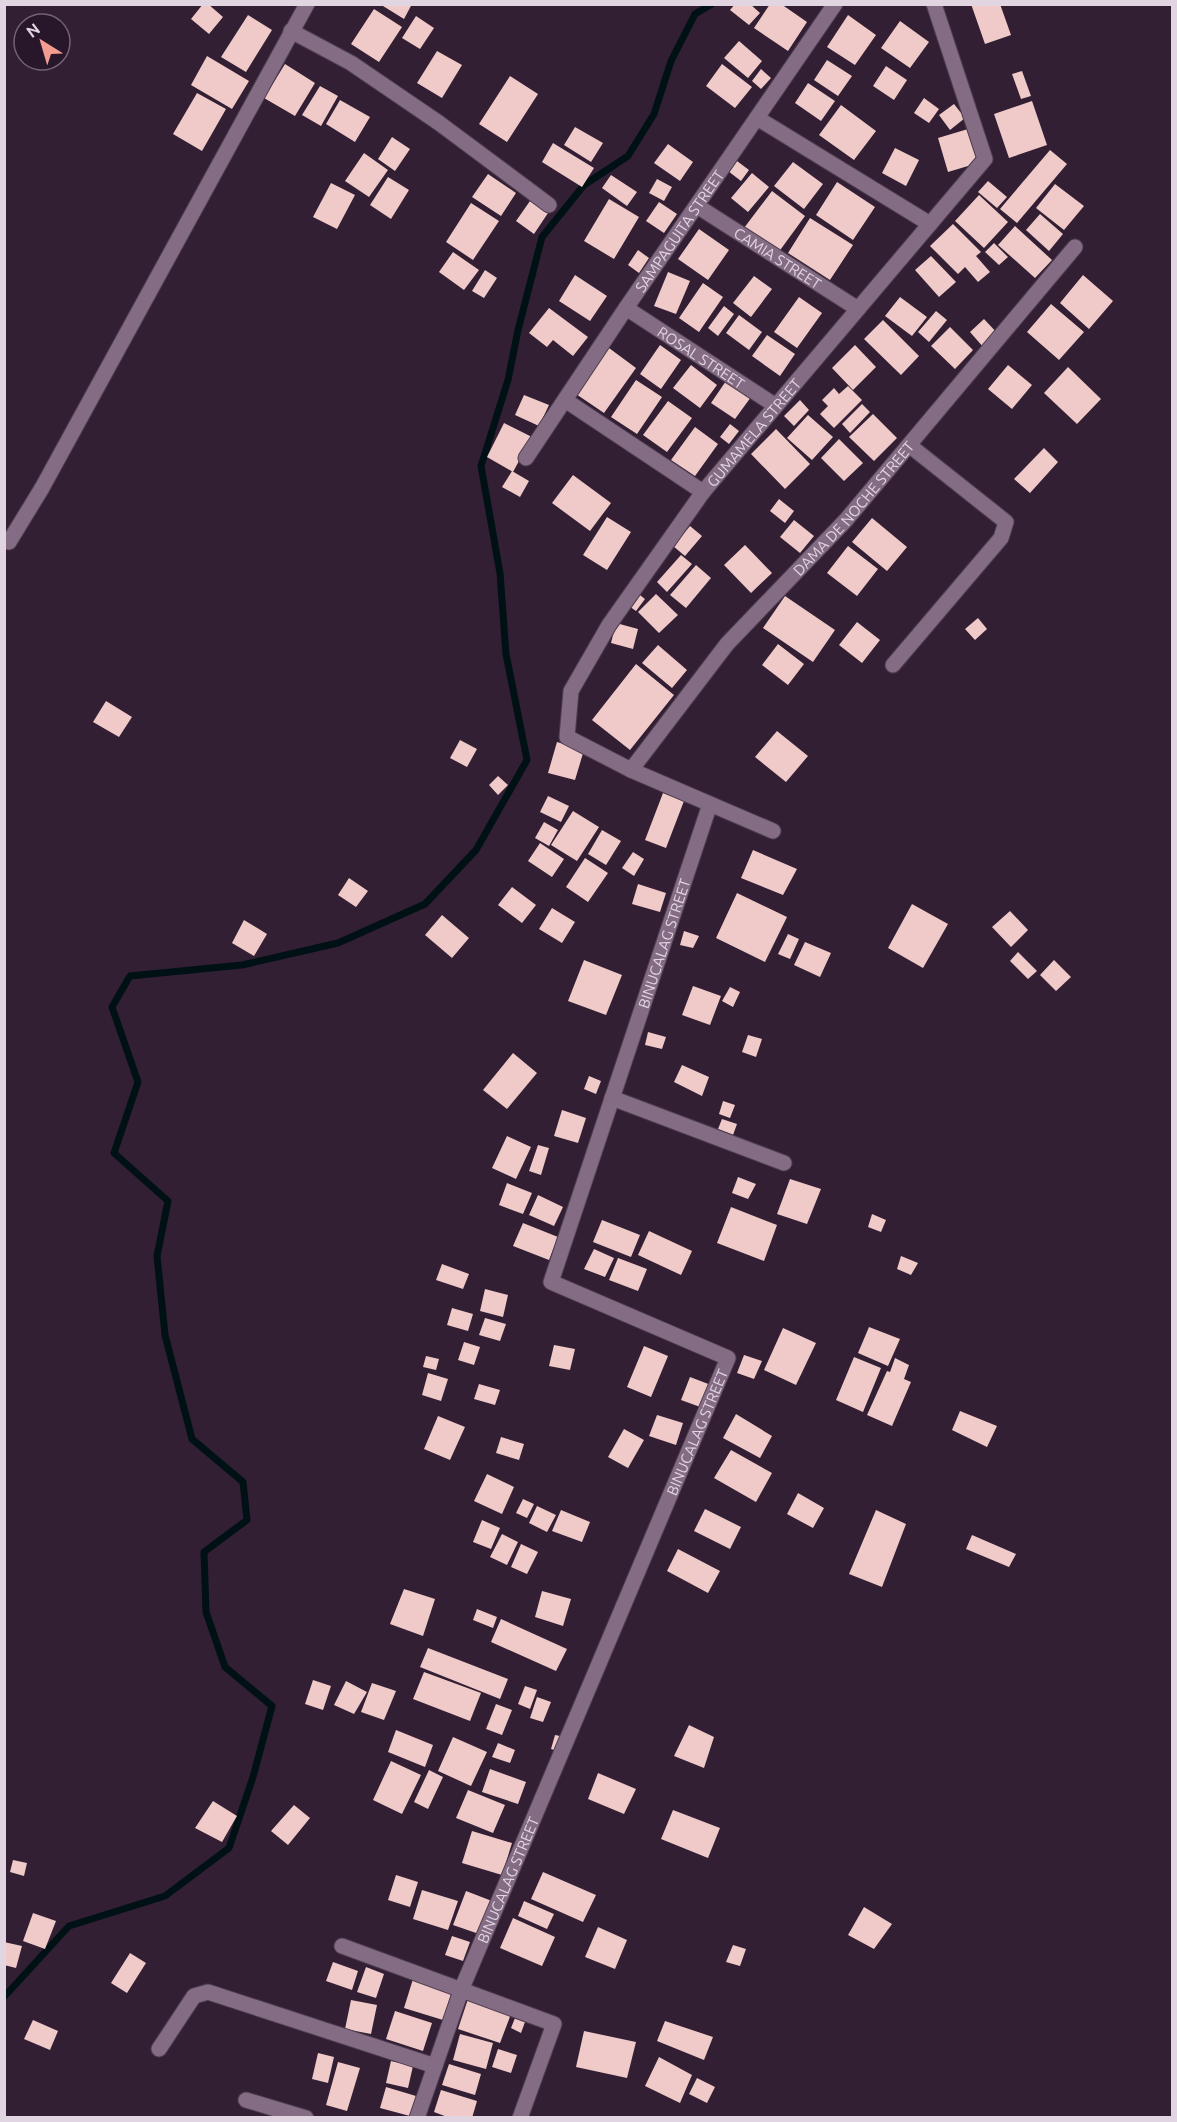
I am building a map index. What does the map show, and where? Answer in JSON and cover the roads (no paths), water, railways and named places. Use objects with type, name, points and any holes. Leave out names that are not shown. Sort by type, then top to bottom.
[{"type":"street","points":[[4,539],[9,542],[42,488],[307,4]]},
{"type":"street","name":"SAMPAGUITA STREET","points":[[526,458],[835,4]]},
{"type":"street","name":"GUMAMELA STREET","points":[[773,831],[631,770],[567,737],[571,691],[609,625],[703,492],[985,159],[934,4]]},
{"type":"street","points":[[291,31],[351,63],[439,123],[549,205]]},
{"type":"street","points":[[757,118],[930,224]]},
{"type":"street","name":"CAMIA STREET","points":[[697,206],[858,309]]},
{"type":"street","name":"DAMA DE NOCHE STREET","points":[[631,770],[727,644],[846,520],[1076,247]]},
{"type":"street","name":"ROSAL STREET","points":[[626,308],[776,406]]},
{"type":"street","points":[[565,400],[703,492]]},
{"type":"street","points":[[893,665],[1001,538],[1006,522],[909,445]]},
{"type":"street","name":"BINUCALAG STREET","points":[[417,2118],[462,1988],[728,1358],[551,1282],[710,804]]},
{"type":"street","points":[[612,1098],[784,1163]]},
{"type":"street","points":[[342,1946],[462,1988],[554,2024],[520,2118]]},
{"type":"street","points":[[159,2049],[194,1996],[208,1992],[435,2066]]},
{"type":"street","points":[[246,2100],[306,2118]]},
{"type":"waterway","points":[[4,1997],[69,1926],[165,1896],[229,1848],[253,1777],[272,1706],[225,1667],[206,1612],[204,1552],[247,1520],[243,1482],[192,1439],[165,1335],[157,1256],[168,1201],[114,1153],[138,1082],[112,1007],[130,976],[242,965],[338,943],[425,904],[476,850],[527,760],[506,654],[500,573],[481,466],[508,380],[518,330],[542,237],[584,185],[628,156],[654,114],[671,61],[695,14],[712,4]]}]
